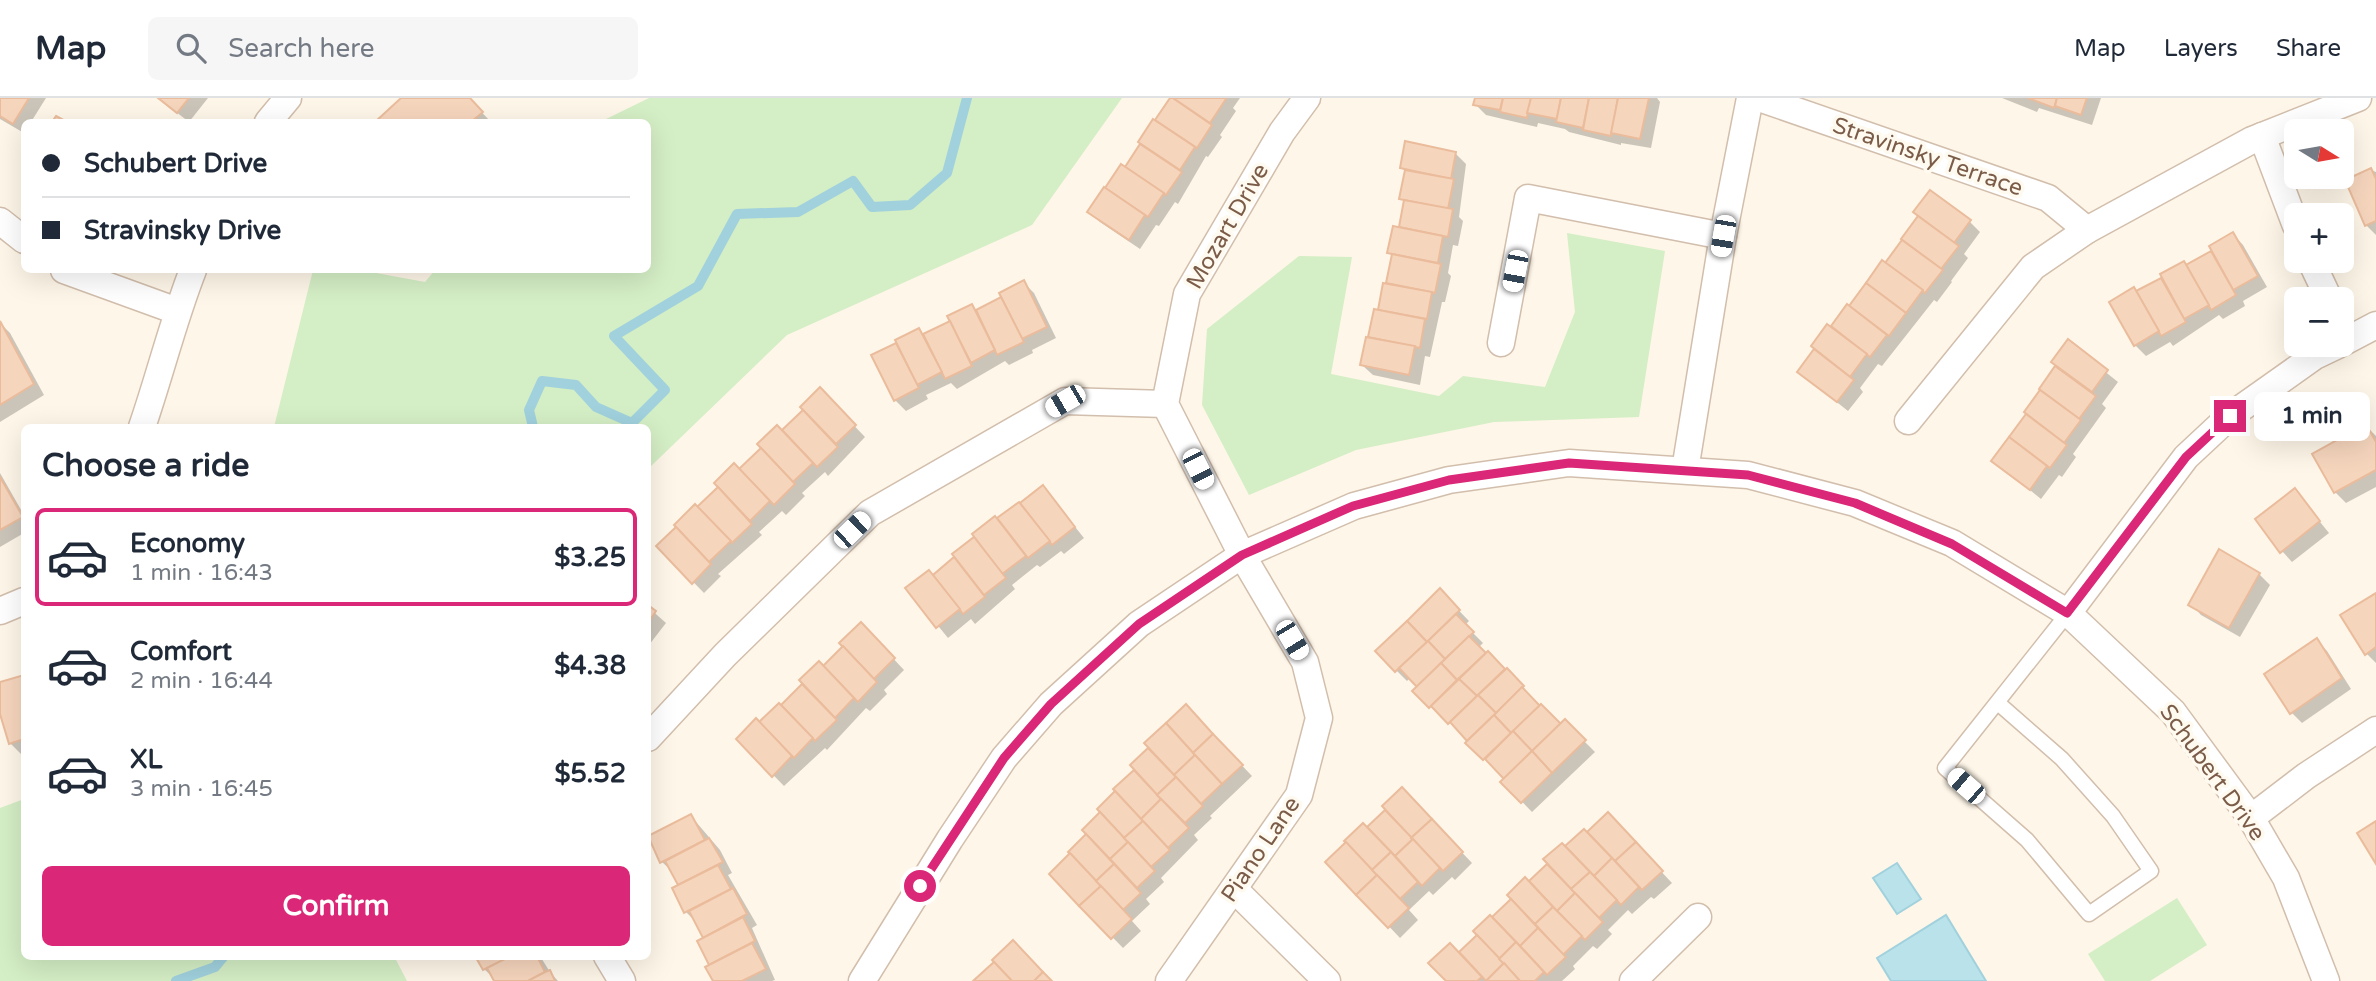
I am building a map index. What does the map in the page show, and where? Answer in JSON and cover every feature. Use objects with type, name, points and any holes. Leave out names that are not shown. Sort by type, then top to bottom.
[{"type":"street","points":[[270,119],[288,98]]},
{"type":"street","name":"Mozart Drive","points":[[1165,404],[1187,294],[1282,132],[1307,98]]},
{"type":"street","points":[[1685,470],[1723,236],[1750,98]]},
{"type":"street","name":"Stravinsky Terrace","points":[[1759,98],[2048,198],[2087,230]]},
{"type":"street","points":[[1908,421],[2033,267],[2087,230],[2262,136],[2358,98]]},
{"type":"street","points":[[2262,136],[2287,203]]},
{"type":"street","points":[[1501,343],[1528,198],[1723,236]]},
{"type":"street","points":[[0,221],[21,238]]},
{"type":"street","points":[[72,273],[177,311]]},
{"type":"street","points":[[143,424],[157,385],[177,311],[192,273]]},
{"type":"street","points":[[2354,334],[2376,325]]},
{"type":"street","points":[[2067,613],[2186,457],[2230,416],[2314,357]]},
{"type":"street","points":[[651,735],[725,655],[870,513],[1065,401],[1165,404],[1242,555]]},
{"type":"street","name":"Schubert Drive","points":[[862,981],[1004,758],[1051,704],[1139,624],[1242,555],[1353,506],[1449,480],[1569,463],[1748,475],[1855,503],[1952,544],[2067,613],[2173,712],[2251,818],[2286,878],[2326,981]]},
{"type":"street","name":"Piano Lane","points":[[1169,981],[1299,795],[1319,718],[1305,662],[1242,555]]},
{"type":"street","points":[[0,611],[21,602]]},
{"type":"street","points":[[2251,818],[2306,776],[2376,730]]},
{"type":"street","points":[[1234,889],[1327,981]]},
{"type":"street","points":[[1633,981],[1699,917]]},
{"type":"street","points":[[609,960],[622,981]]},
{"type":"lane","points":[[1998,704],[2062,759],[2113,816],[2151,871],[2089,914],[2028,840],[1945,768],[2067,613]]},
{"type":"green space","points":[[649,98],[1122,98],[1032,225],[787,335],[651,466],[651,424],[275,424],[312,273],[376,273],[425,282],[432,273],[651,273],[651,119],[606,119]]},
{"type":"green space","points":[[1567,233],[1665,251],[1639,417],[1494,422],[1356,450],[1249,495],[1202,405],[1207,329],[1299,256],[1352,257],[1331,374],[1439,396],[1463,376],[1545,387],[1575,312]]},
{"type":"green space","points":[[21,800],[21,960],[396,960],[407,981],[0,981],[0,808]]},
{"type":"green space","points":[[2177,898],[2207,945],[2150,981],[2105,981],[2088,954]]},
{"type":"water","points":[[1897,863],[1921,899],[1897,914],[1873,878]]},
{"type":"water","points":[[1946,915],[1986,981],[1891,981],[1877,958]]},
{"type":"building","points":[[0,98],[29,98],[13,124],[0,116]]},
{"type":"building","points":[[158,98],[189,98],[177,113]]},
{"type":"building","points":[[401,98],[470,98],[483,112],[475,119],[378,119]]},
{"type":"building","points":[[1170,98],[1212,125],[1197,148],[1155,120]]},
{"type":"building","points":[[1173,98],[1225,98],[1226,99],[1210,123]]},
{"type":"building","points":[[1475,98],[1503,98],[1500,110],[1473,105]]},
{"type":"building","points":[[1503,98],[1531,98],[1527,118],[1500,112]]},
{"type":"building","points":[[1531,98],[1561,98],[1557,119],[1527,113]]},
{"type":"building","points":[[1561,98],[1589,98],[1583,128],[1556,122]]},
{"type":"building","points":[[1589,98],[1618,98],[1611,136],[1583,130]]},
{"type":"building","points":[[1618,98],[1649,98],[1640,139],[1611,133]]},
{"type":"building","points":[[2028,98],[2057,98],[2054,108]]},
{"type":"building","points":[[2057,98],[2087,98],[2081,115],[2055,106]]},
{"type":"building","points":[[1153,119],[1195,147],[1180,170],[1138,142]]},
{"type":"building","points":[[1405,141],[1456,152],[1451,179],[1400,168]]},
{"type":"building","points":[[1140,144],[1182,172],[1166,195],[1125,167]]},
{"type":"building","points":[[1121,164],[1164,193],[1148,217],[1105,188]]},
{"type":"building","points":[[2371,168],[2376,179],[2376,221],[2365,226],[2349,189],[2354,189],[2354,176]]},
{"type":"building","points":[[1405,170],[1454,179],[1448,209],[1399,199]]},
{"type":"building","points":[[1104,187],[1145,215],[1129,240],[1087,212]]},
{"type":"building","points":[[1930,190],[1971,220],[1954,243],[1913,212]]},
{"type":"building","points":[[1404,200],[1453,209],[1448,237],[1399,227]]},
{"type":"building","points":[[1918,216],[1959,246],[1941,269],[1901,239]]},
{"type":"building","points":[[1393,226],[1443,236],[1438,263],[1387,253]]},
{"type":"building","points":[[2233,232],[2258,276],[2233,290],[2209,246]]},
{"type":"building","points":[[1902,240],[1943,270],[1925,293],[1885,263]]},
{"type":"building","points":[[2211,251],[2236,295],[2211,310],[2186,265]]},
{"type":"building","points":[[1392,254],[1441,264],[1435,293],[1386,283]]},
{"type":"building","points":[[1882,260],[1923,290],[1906,313],[1866,283]]},
{"type":"building","points":[[2184,261],[2209,305],[2184,319],[2160,274]]},
{"type":"building","points":[[2161,278],[2186,322],[2161,336],[2136,291]]},
{"type":"building","points":[[1024,280],[1047,327],[1022,339],[999,293]]},
{"type":"building","points":[[1383,283],[1432,292],[1427,319],[1378,310]]},
{"type":"building","points":[[1866,283],[1906,313],[1889,336],[1849,306]]},
{"type":"building","points":[[2134,287],[2159,331],[2134,346],[2109,302]]},
{"type":"building","points":[[1001,297],[1024,342],[997,355],[976,310]]},
{"type":"building","points":[[972,304],[995,350],[971,363],[947,316]]},
{"type":"building","points":[[1847,304],[1887,335],[1870,357],[1831,326]]},
{"type":"building","points":[[1374,309],[1425,319],[1420,348],[1368,337]]},
{"type":"building","points":[[0,321],[34,384],[0,405]]},
{"type":"building","points":[[950,321],[972,366],[945,379],[923,334]]},
{"type":"building","points":[[1827,324],[1867,354],[1850,377],[1811,346]]},
{"type":"building","points":[[919,328],[942,372],[917,385],[895,340]]},
{"type":"building","points":[[1366,337],[1415,346],[1409,375],[1360,365]]},
{"type":"building","points":[[2068,339],[2108,370],[2092,392],[2051,362]]},
{"type":"building","points":[[896,343],[919,388],[894,401],[871,355]]},
{"type":"building","points":[[1814,349],[1854,380],[1837,402],[1797,372]]},
{"type":"building","points":[[2055,366],[2096,396],[2079,419],[2039,389]]},
{"type":"building","points":[[820,387],[856,425],[836,444],[800,407]]},
{"type":"building","points":[[2040,390],[2081,420],[2064,443],[2024,412]]},
{"type":"building","points":[[803,410],[838,447],[817,467],[782,430]]},
{"type":"building","points":[[2026,414],[2067,445],[2050,468],[2009,437]]},
{"type":"building","points":[[2366,424],[2376,442],[2376,470],[2334,493],[2312,454]]},
{"type":"building","points":[[777,425],[813,463],[793,482],[757,444]]},
{"type":"building","points":[[2009,437],[2047,466],[2030,490],[1991,461]]},
{"type":"building","points":[[761,448],[795,484],[774,505],[739,469]]},
{"type":"building","points":[[734,463],[770,501],[750,521],[714,483]]},
{"type":"building","points":[[0,477],[21,518],[0,530]]},
{"type":"building","points":[[1043,485],[1075,527],[1052,545],[1020,503]]},
{"type":"building","points":[[718,487],[752,524],[732,543],[697,507]]},
{"type":"building","points":[[2295,488],[2320,521],[2280,553],[2255,519]]},
{"type":"building","points":[[1019,502],[1050,541],[1028,558],[997,518]]},
{"type":"building","points":[[695,504],[731,541],[709,562],[674,525]]},
{"type":"building","points":[[995,516],[1026,556],[1002,574],[972,534]]},
{"type":"building","points":[[676,527],[711,564],[692,584],[656,546]]},
{"type":"building","points":[[974,537],[1006,578],[984,595],[952,554]]},
{"type":"building","points":[[2219,549],[2260,573],[2229,628],[2188,605]]},
{"type":"building","points":[[954,557],[985,597],[963,614],[933,575]]},
{"type":"building","points":[[929,570],[960,609],[936,628],[905,588]]},
{"type":"building","points":[[1440,588],[1460,610],[1427,642],[1407,621]]},
{"type":"building","points":[[2376,593],[2376,647],[2365,655],[2340,615]]},
{"type":"building","points":[[1456,614],[1474,632],[1445,659],[1428,641]]},
{"type":"building","points":[[1407,621],[1427,642],[1395,672],[1375,651]]},
{"type":"building","points":[[861,622],[895,658],[874,679],[839,643]]},
{"type":"building","points":[[1469,636],[1486,653],[1457,680],[1441,663]]},
{"type":"building","points":[[2317,638],[2342,678],[2290,714],[2264,674]]},
{"type":"building","points":[[1428,641],[1445,659],[1417,687],[1399,668]]},
{"type":"building","points":[[843,646],[877,682],[858,702],[823,666]]},
{"type":"building","points":[[1488,651],[1505,669],[1477,696],[1459,679]]},
{"type":"building","points":[[819,661],[854,698],[835,718],[799,680]]},
{"type":"building","points":[[1441,663],[1457,680],[1429,708],[1412,691]]},
{"type":"building","points":[[1507,668],[1524,686],[1496,713],[1478,695]]},
{"type":"building","points":[[21,676],[21,740],[9,744],[0,714],[0,682]]},
{"type":"building","points":[[1459,679],[1477,696],[1448,724],[1431,706]]},
{"type":"building","points":[[802,684],[837,720],[815,741],[781,705]]},
{"type":"building","points":[[1522,687],[1540,706],[1511,733],[1494,715]]},
{"type":"building","points":[[1478,695],[1496,713],[1467,741],[1450,722]]},
{"type":"building","points":[[779,703],[813,738],[794,758],[759,722]]},
{"type":"building","points":[[1186,704],[1213,734],[1193,753],[1166,723]]},
{"type":"building","points":[[1541,704],[1561,724],[1532,751],[1513,731]]},
{"type":"building","points":[[1494,715],[1511,733],[1483,760],[1465,743]]},
{"type":"building","points":[[756,718],[792,756],[772,777],[736,739]]},
{"type":"building","points":[[1565,719],[1586,740],[1552,773],[1532,751]]},
{"type":"building","points":[[1166,723],[1195,755],[1174,775],[1144,743]]},
{"type":"building","points":[[1513,731],[1532,751],[1504,779],[1485,759]]},
{"type":"building","points":[[1213,734],[1243,765],[1222,784],[1193,753]]},
{"type":"building","points":[[1148,748],[1176,777],[1157,795],[1130,765]]},
{"type":"building","points":[[1532,751],[1552,773],[1521,803],[1500,782]]},
{"type":"building","points":[[1195,755],[1222,784],[1201,804],[1174,775]]},
{"type":"building","points":[[1134,770],[1161,799],[1141,819],[1113,789]]},
{"type":"building","points":[[1176,777],[1203,806],[1185,823],[1157,795]]},
{"type":"building","points":[[1402,787],[1432,819],[1411,838],[1382,806]]},
{"type":"building","points":[[1115,791],[1143,821],[1124,838],[1097,809]]},
{"type":"building","points":[[1161,799],[1189,828],[1168,848],[1141,819]]},
{"type":"building","points":[[1385,810],[1413,839],[1395,856],[1367,827]]},
{"type":"building","points":[[1100,812],[1128,842],[1110,859],[1082,830]]},
{"type":"building","points":[[1608,812],[1636,842],[1615,861],[1587,832]]},
{"type":"building","points":[[691,814],[705,840],[660,863],[651,843],[651,834]]},
{"type":"building","points":[[1432,819],[1463,852],[1443,871],[1411,838]]},
{"type":"building","points":[[1143,821],[1170,850],[1151,867],[1124,838]]},
{"type":"building","points":[[2376,821],[2376,864],[2357,833]]},
{"type":"building","points":[[1363,823],[1391,852],[1372,870],[1344,841]]},
{"type":"building","points":[[1584,829],[1612,858],[1594,876],[1565,846]]},
{"type":"building","points":[[1086,834],[1114,864],[1096,881],[1068,852]]},
{"type":"building","points":[[709,838],[723,862],[678,885],[665,861]]},
{"type":"building","points":[[1413,839],[1440,868],[1422,886],[1395,856]]},
{"type":"building","points":[[1128,842],[1155,871],[1137,888],[1110,859]]},
{"type":"building","points":[[1346,842],[1377,875],[1356,895],[1325,862]]},
{"type":"building","points":[[1636,842],[1663,871],[1642,890],[1615,861]]},
{"type":"building","points":[[1562,843],[1590,872],[1571,889],[1543,859]]},
{"type":"building","points":[[1391,852],[1418,882],[1400,899],[1372,870]]},
{"type":"building","points":[[1070,853],[1101,886],[1079,906],[1049,874]]},
{"type":"building","points":[[1612,858],[1639,887],[1621,905],[1594,876]]},
{"type":"building","points":[[1114,864],[1141,893],[1123,910],[1096,881]]},
{"type":"building","points":[[1547,864],[1575,893],[1557,911],[1529,881]]},
{"type":"building","points":[[718,865],[731,889],[684,913],[672,888]]},
{"type":"building","points":[[1590,872],[1617,900],[1599,918],[1571,889]]},
{"type":"building","points":[[1377,875],[1409,908],[1388,928],[1356,895]]},
{"type":"building","points":[[1525,877],[1553,907],[1535,924],[1507,895]]},
{"type":"building","points":[[1101,886],[1132,919],[1111,939],[1079,906]]},
{"type":"building","points":[[733,888],[747,914],[703,938],[689,911]]},
{"type":"building","points":[[1575,893],[1603,922],[1585,940],[1557,911]]},
{"type":"building","points":[[1511,899],[1538,928],[1520,946],[1492,917]]},
{"type":"building","points":[[1553,907],[1582,936],[1563,955],[1535,924]]},
{"type":"building","points":[[1490,915],[1516,942],[1499,959],[1473,931]]},
{"type":"building","points":[[743,917],[755,941],[709,965],[697,941]]},
{"type":"building","points":[[1538,928],[1566,957],[1547,975],[1520,946]]},
{"type":"building","points":[[1477,935],[1504,963],[1486,981],[1459,952]]},
{"type":"building","points":[[1013,940],[1043,972],[1034,981],[1012,981],[992,960]]},
{"type":"building","points":[[1516,942],[1544,972],[1535,981],[1520,981],[1499,959]]},
{"type":"building","points":[[752,943],[766,969],[742,981],[713,981],[705,967]]},
{"type":"building","points":[[1450,943],[1482,977],[1477,981],[1446,981],[1428,963]]},
{"type":"building","points":[[477,960],[503,960],[483,970]]},
{"type":"building","points":[[503,960],[539,960],[545,972],[528,981],[494,981],[487,968]]},
{"type":"building","points":[[994,962],[1012,981],[973,981]]},
{"type":"building","points":[[1504,963],[1520,981],[1486,981]]},
{"type":"building","points":[[550,970],[555,981],[528,981],[545,972]]},
{"type":"building","points":[[1043,972],[1052,981],[1034,981]]},
{"type":"waterway","points":[[532,424],[529,410],[542,381],[576,385],[596,407],[632,423],[665,390],[614,336],[698,286],[737,214],[798,212],[853,181],[872,207],[910,205],[947,173],[967,98]]},
{"type":"waterway","points":[[176,981],[215,967],[221,960]]},
{"type":"route","points":[[920,886],[1004,758],[1051,704],[1139,624],[1242,555],[1353,506],[1449,480],[1569,463],[1748,475],[1855,503],[1952,544],[2067,613],[2186,457],[2230,416]]}]
